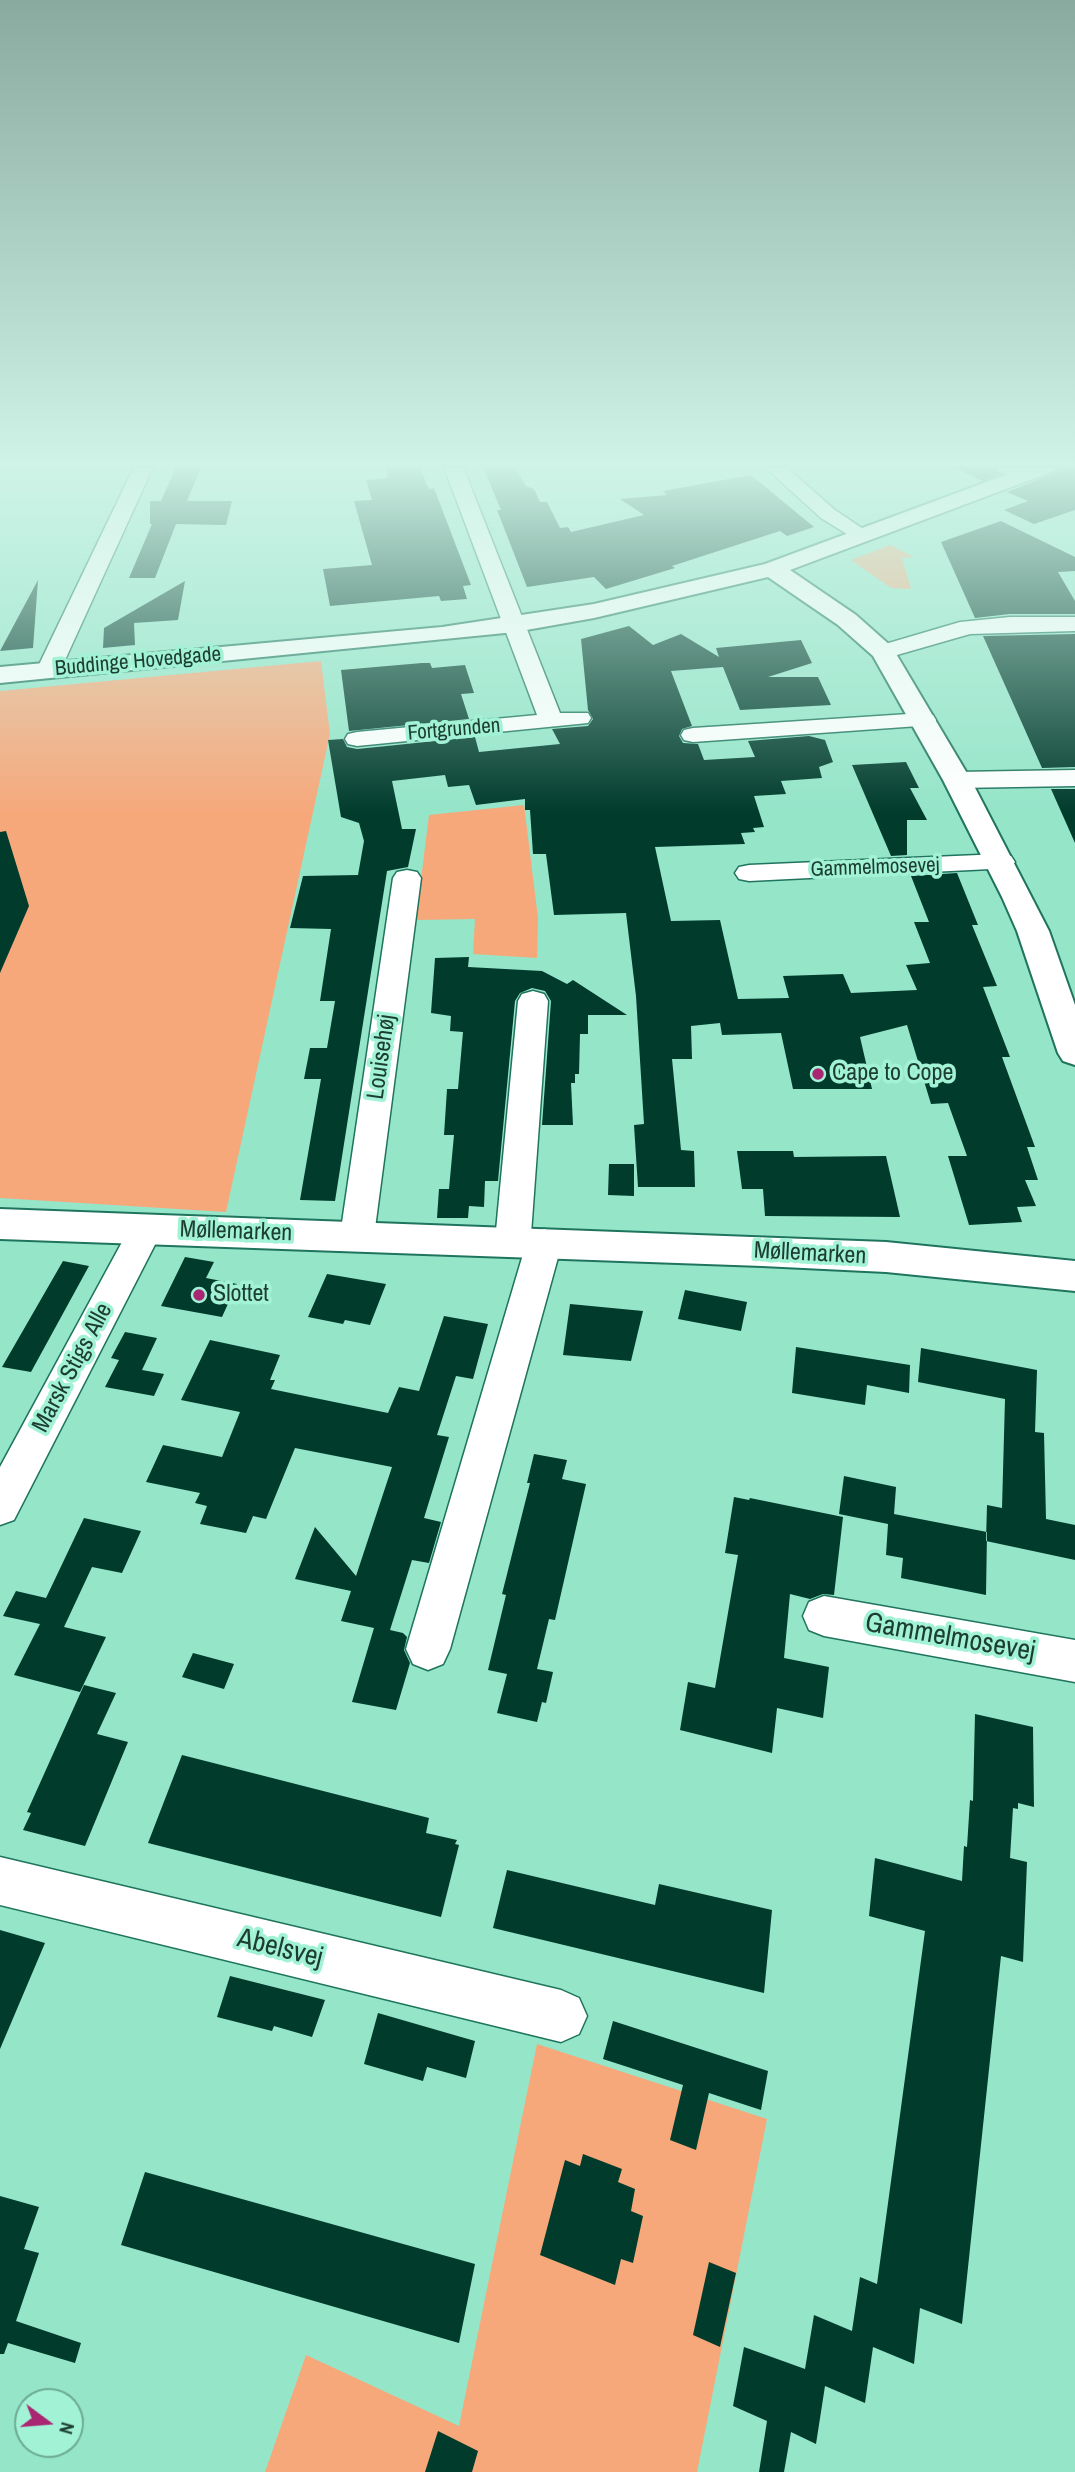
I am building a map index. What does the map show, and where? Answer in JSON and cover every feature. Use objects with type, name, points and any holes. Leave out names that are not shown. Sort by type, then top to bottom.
[{"type":"street","points":[[48,671],[90,582]]},
{"type":"street","points":[[498,582],[551,721]]},
{"type":"street","name":"Buddinge Hovedgade","points":[[0,675],[515,625],[721,582]]},
{"type":"street","points":[[792,582],[847,620],[883,652],[924,720],[1001,862],[1067,1002],[1075,1053]]},
{"type":"street","points":[[883,652],[968,627],[1010,624],[1075,625]]},
{"type":"street","name":"Fortgrunden","points":[[357,739],[579,718]]},
{"type":"street","points":[[693,735],[924,720]]},
{"type":"street","points":[[957,780],[1075,778]]},
{"type":"street","name":"Gammelmosevej","points":[[749,873],[1001,862]]},
{"type":"street","name":"Louisehøj","points":[[357,1236],[407,878]]},
{"type":"street","points":[[428,1649],[529,1242],[533,1001]]},
{"type":"street","name":"Møllemarken","points":[[0,1224],[886,1257],[1075,1276]]},
{"type":"street","name":"Marsk Stigs Alle","points":[[0,1507],[146,1229]]},
{"type":"street","name":"Gammelmosevej","points":[[824,1616],[1075,1661]]},
{"type":"street","name":"Abelsvej","points":[[0,1881],[561,2017]]},
{"type":"shaded area","points":[[883,582],[909,582],[911,589],[891,588]]},
{"type":"shaded area","points":[[321,661],[330,734],[226,1212],[0,1198],[0,691]]},
{"type":"shaded area","points":[[524,805],[538,918],[537,958],[473,954],[475,919],[416,920],[429,815]]},
{"type":"shaded area","points":[[537,2044],[767,2119],[697,2472],[265,2472],[306,2355],[459,2426]]},
{"type":"building","points":[[37,582],[38,582],[33,648],[0,651]]},
{"type":"building","points":[[185,582],[178,620],[134,623],[135,645],[103,648],[104,628]]},
{"type":"building","points":[[326,582],[470,582],[471,585],[463,586],[467,599],[441,601],[439,596],[330,606]]},
{"type":"building","points":[[525,582],[558,582],[527,587]]},
{"type":"building","points":[[599,582],[628,582],[606,589]]},
{"type":"building","points":[[959,582],[1064,582],[1075,601],[1075,614],[1010,614],[975,618]]},
{"type":"building","points":[[629,626],[653,645],[681,634],[719,657],[716,648],[801,640],[812,663],[768,677],[818,677],[831,705],[740,710],[723,667],[671,671],[692,726],[682,729],[679,736],[683,743],[698,744],[704,760],[755,757],[748,741],[809,736],[825,740],[833,762],[819,767],[822,778],[781,781],[786,794],[754,796],[764,827],[753,828],[755,832],[741,833],[745,844],[655,847],[671,921],[720,920],[738,999],[789,998],[783,976],[843,974],[851,993],[917,990],[906,965],[930,963],[914,922],[929,922],[911,876],[957,873],[978,925],[972,925],[997,986],[983,987],[1010,1057],[1002,1057],[1035,1147],[1027,1147],[1038,1180],[1025,1180],[1036,1206],[1017,1207],[1022,1222],[969,1225],[948,1156],[967,1156],[948,1103],[931,1104],[907,1025],[860,1037],[872,1089],[793,1089],[781,1033],[722,1035],[720,1023],[691,1026],[692,1059],[672,1059],[681,1150],[694,1151],[695,1187],[638,1187],[634,1125],[644,1124],[636,996],[626,913],[554,915],[546,854],[533,854],[530,810],[525,810],[525,799],[476,805],[469,785],[448,787],[445,775],[392,781],[402,829],[416,829],[408,867],[387,871],[335,1201],[300,1200],[321,1079],[304,1079],[310,1048],[327,1048],[335,1001],[320,1001],[331,929],[290,928],[303,876],[358,875],[364,841],[359,823],[341,817],[328,740],[343,739],[347,747],[357,749],[475,737],[479,752],[560,744],[552,729],[588,726],[593,719],[588,710],[581,639]]},
{"type":"building","points":[[1075,634],[1075,767],[1042,768],[983,636]]},
{"type":"building","points":[[430,663],[432,668],[465,665],[474,693],[461,694],[469,719],[349,731],[341,670]]},
{"type":"building","points":[[906,762],[919,788],[910,788],[927,820],[907,820],[907,855],[891,856],[852,765]]},
{"type":"building","points":[[1051,789],[1075,789],[1075,843]]},
{"type":"building","points":[[6,831],[29,906],[0,973],[0,832]]},
{"type":"building","points":[[469,957],[468,967],[542,971],[567,984],[573,980],[627,1015],[588,1015],[588,1034],[580,1034],[579,1074],[575,1074],[575,1083],[571,1083],[573,1125],[542,1125],[551,1001],[545,991],[532,988],[520,993],[515,1001],[498,1181],[485,1181],[484,1207],[469,1206],[468,1218],[437,1218],[439,1189],[449,1189],[454,1135],[444,1135],[447,1089],[458,1089],[463,1032],[450,1031],[451,1016],[431,1013],[435,958]]},
{"type":"building","points":[[737,1151],[793,1151],[794,1157],[886,1156],[900,1217],[765,1216],[763,1189],[742,1189]]},
{"type":"building","points":[[609,1164],[634,1164],[634,1196],[608,1195]]},
{"type":"building","name":"Slottet","points":[[185,1257],[214,1262],[206,1278],[237,1284],[222,1317],[161,1306]]},
{"type":"building","points":[[63,1261],[89,1266],[31,1372],[2,1367]]},
{"type":"building","points":[[327,1274],[386,1284],[370,1325],[345,1320],[343,1324],[308,1317]]},
{"type":"building","points":[[685,1290],[747,1302],[741,1331],[678,1319]]},
{"type":"building","points":[[570,1304],[643,1311],[631,1361],[563,1355]]},
{"type":"building","points":[[444,1316],[488,1324],[473,1379],[456,1376],[437,1435],[449,1437],[424,1518],[441,1522],[429,1563],[412,1560],[390,1630],[403,1633],[407,1637],[404,1650],[410,1663],[396,1710],[352,1702],[374,1628],[341,1621],[351,1591],[295,1579],[315,1527],[356,1576],[392,1467],[295,1448],[266,1519],[253,1516],[246,1533],[200,1524],[207,1506],[195,1503],[200,1493],[146,1482],[163,1445],[222,1457],[240,1412],[181,1400],[210,1340],[280,1355],[270,1380],[275,1380],[271,1389],[388,1413],[399,1387],[419,1391]]},
{"type":"building","points":[[125,1332],[157,1338],[142,1370],[164,1374],[154,1396],[105,1387],[119,1360],[111,1358]]},
{"type":"building","points":[[796,1347],[910,1365],[909,1393],[867,1385],[865,1405],[792,1393]]},
{"type":"building","points":[[921,1348],[1037,1370],[1035,1432],[1044,1433],[1046,1519],[1075,1525],[1075,1560],[986,1541],[987,1505],[1002,1508],[1005,1399],[918,1382]]},
{"type":"building","points":[[534,1454],[567,1460],[562,1479],[586,1484],[555,1620],[549,1619],[537,1669],[553,1672],[546,1703],[542,1702],[537,1722],[497,1713],[507,1674],[488,1670],[506,1595],[502,1594],[530,1483],[527,1483]]},
{"type":"building","points":[[844,1476],[896,1487],[894,1514],[987,1532],[986,1595],[901,1578],[903,1558],[886,1555],[888,1524],[839,1514]]},
{"type":"building","points":[[734,1497],[843,1517],[834,1595],[823,1594],[810,1599],[790,1594],[784,1658],[829,1667],[823,1718],[777,1708],[772,1753],[680,1730],[688,1682],[715,1688],[738,1555],[725,1553]]},
{"type":"building","points":[[84,1518],[141,1531],[122,1573],[92,1567],[64,1627],[106,1637],[80,1692],[14,1675],[40,1624],[3,1616],[16,1591],[46,1598]]},
{"type":"building","points":[[193,1653],[234,1664],[224,1689],[182,1677]]},
{"type":"building","points":[[84,1685],[116,1693],[97,1734],[128,1742],[85,1846],[23,1830],[31,1813],[27,1812]]},
{"type":"building","points":[[975,1714],[1033,1727],[1034,1807],[1018,1803],[1018,1809],[1013,1808],[1010,1858],[1027,1862],[1023,1962],[1001,1956],[962,2324],[920,2308],[914,2364],[873,2347],[865,2403],[825,2386],[816,2444],[791,2432],[784,2472],[759,2472],[767,2421],[733,2406],[744,2347],[805,2369],[814,2315],[852,2331],[860,2277],[877,2284],[925,1931],[869,1916],[875,1858],[962,1881],[970,1800],[973,1801]]},
{"type":"building","points":[[182,1755],[429,1818],[426,1833],[457,1840],[455,1844],[459,1845],[441,1917],[148,1843]]},
{"type":"building","points":[[507,1870],[655,1905],[659,1884],[772,1910],[764,1993],[493,1928]]},
{"type":"building","points":[[0,1930],[45,1943],[0,2049]]},
{"type":"building","points":[[230,1976],[325,2000],[312,2037],[274,2026],[272,2031],[217,2017]]},
{"type":"building","points":[[378,2013],[475,2041],[466,2078],[427,2067],[423,2081],[364,2064]]},
{"type":"building","points":[[613,2021],[768,2071],[761,2110],[709,2093],[696,2150],[670,2140],[683,2085],[603,2059]]},
{"type":"building","points":[[583,2154],[622,2169],[618,2182],[635,2189],[631,2211],[643,2216],[633,2263],[621,2259],[615,2285],[540,2255],[565,2160],[580,2166]]},
{"type":"building","points":[[145,2172],[475,2264],[459,2343],[121,2245]]},
{"type":"building","points":[[0,2196],[39,2207],[24,2249],[39,2253],[16,2321],[81,2343],[75,2363],[8,2343],[4,2354],[0,2354]]},
{"type":"building","points":[[709,2262],[736,2273],[720,2347],[693,2335]]},
{"type":"building","points":[[438,2431],[478,2451],[472,2472],[425,2472]]},
{"type":"place","name":"Cape to Cope","points":[[818,1074]]},
{"type":"place","name":"Slottet","points":[[199,1295]]}]
